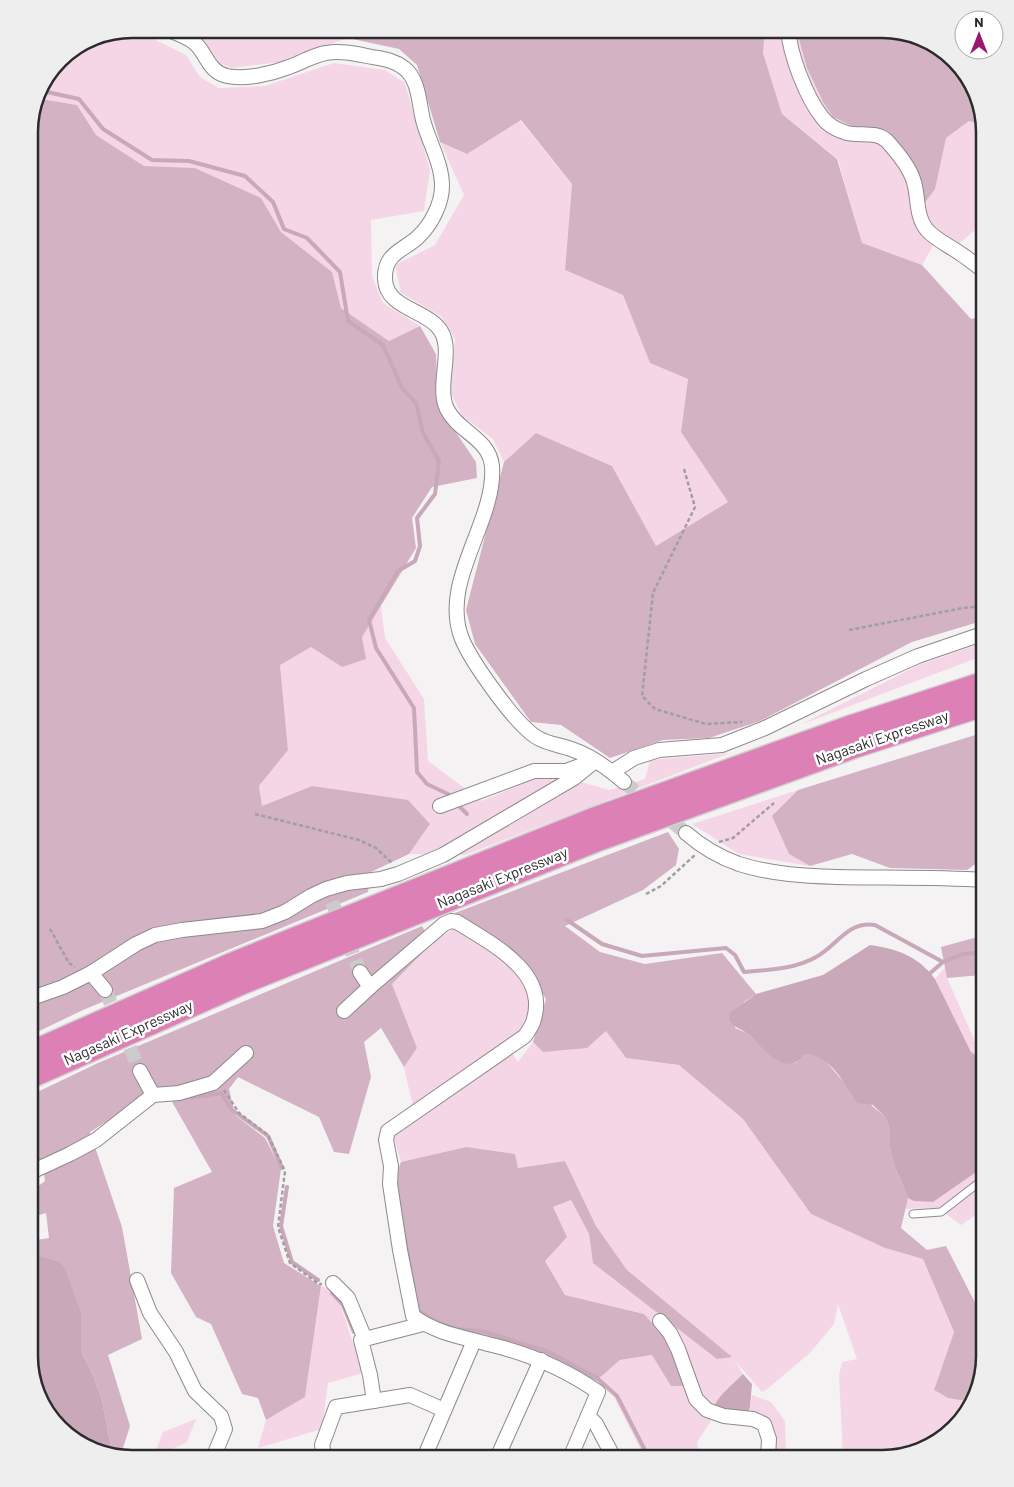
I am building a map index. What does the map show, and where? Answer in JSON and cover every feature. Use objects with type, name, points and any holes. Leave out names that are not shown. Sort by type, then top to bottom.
[{"type":"highway","name":"Nagasaki Expressway","points":[[38,1051],[233,965],[592,821],[848,729],[976,687]]},
{"type":"highway","name":"Nagasaki Expressway","points":[[38,1072],[241,982],[599,838],[855,746],[976,706]]},
{"type":"street","points":[[188,38],[198,45],[215,71],[234,77],[258,75],[286,68],[324,53],[337,52],[389,60],[402,66],[410,73],[415,83],[426,134],[438,159],[442,189],[428,227],[415,240],[396,251],[387,263],[384,275],[385,286],[390,297],[439,327],[445,339],[446,353],[442,384],[447,410],[454,419],[481,442],[487,450],[492,469],[488,498],[471,548],[458,596],[456,613],[458,628],[471,656],[511,713],[524,727],[537,738],[574,750],[595,761],[624,782]]},
{"type":"street","points":[[790,38],[792,50],[805,85],[822,118],[832,127],[848,133],[880,136],[886,140],[909,170],[914,180],[919,216],[926,229],[976,265]]},
{"type":"street","points":[[612,772],[634,758],[659,750],[722,745],[765,728],[866,678],[918,656],[976,636]]},
{"type":"street","points":[[440,806],[534,771],[566,771],[595,761]]},
{"type":"street","points":[[38,996],[63,987],[91,973],[136,944],[155,935],[262,921],[285,912],[311,896],[329,895],[347,883],[381,879],[398,874],[443,855],[574,778],[595,761]]},
{"type":"street","points":[[686,833],[702,847],[721,857],[762,870],[803,876],[976,880]]},
{"type":"street","points":[[344,1011],[444,924],[451,921],[457,922],[508,954],[531,982],[537,998],[534,1020],[525,1036],[388,1131],[386,1140],[391,1166],[390,1184],[413,1316],[423,1324],[446,1333],[541,1360],[578,1378],[598,1392],[574,1450]]},
{"type":"street","points":[[360,972],[370,987]]},
{"type":"street","points":[[91,973],[105,990]]},
{"type":"street","points":[[38,1169],[96,1140],[153,1095],[179,1093],[213,1083],[246,1052]]},
{"type":"street","points":[[140,1070],[153,1095]]},
{"type":"street","points":[[137,1280],[150,1313],[176,1352],[196,1391],[221,1416],[225,1429],[217,1449]]},
{"type":"street","points":[[333,1283],[348,1298],[365,1339]]},
{"type":"street","points":[[660,1321],[670,1333],[678,1349],[696,1399],[707,1410],[715,1413],[724,1416],[753,1419],[764,1424],[769,1439],[768,1450]]},
{"type":"street","points":[[374,1401],[370,1374],[361,1340],[423,1324]]},
{"type":"street","points":[[428,1449],[474,1341]]},
{"type":"street","points":[[501,1449],[541,1360]]},
{"type":"street","points":[[323,1449],[322,1445],[336,1407],[410,1395],[444,1410]]},
{"type":"street","points":[[588,1416],[596,1424],[610,1450]]},
{"type":"lane","points":[[913,1214],[941,1212],[976,1185]]},
{"type":"path","points":[[684,469],[695,507],[653,593],[642,696],[655,709],[706,724],[742,722],[751,719]]},
{"type":"path","points":[[849,630],[976,607]]},
{"type":"path","points":[[255,814],[359,840],[376,848],[392,863],[398,874]]},
{"type":"path","points":[[50,929],[69,963],[76,968],[91,973]]},
{"type":"path","points":[[213,1083],[226,1091],[239,1113],[268,1135],[285,1170],[278,1227],[290,1263],[319,1284],[333,1283]]},
{"type":"shaded area","points":[[119,38],[151,38],[186,55],[200,77],[219,88],[265,86],[334,63],[385,70],[405,83],[430,170],[424,211],[371,220],[372,276],[383,303],[420,326],[389,341],[341,308],[332,272],[281,232],[261,198],[195,168],[144,166],[96,135],[77,105],[44,99],[50,84],[69,61],[84,50],[101,42]]},
{"type":"shaded area","points":[[203,38],[348,38],[280,62],[232,68],[216,62]]},
{"type":"shaded area","points":[[348,38],[764,38],[763,53],[782,114],[837,159],[862,243],[922,265],[971,319],[976,318],[976,623],[912,642],[760,721],[709,738],[663,740],[610,758],[561,725],[531,722],[475,644],[466,610],[504,462],[536,433],[612,466],[656,546],[728,502],[681,432],[688,379],[650,363],[623,295],[565,270],[572,184],[521,120],[467,154],[440,142],[417,65],[399,49]]},
{"type":"shaded area","points":[[764,38],[799,38],[807,68],[823,102],[833,117],[854,127],[888,131],[905,152],[945,138],[969,121],[976,123],[976,229],[957,245],[940,234],[922,265],[862,244],[838,159],[782,114],[763,53]]},
{"type":"shaded area","points":[[799,38],[889,38],[913,42],[930,50],[957,74],[969,95],[976,123],[969,121],[946,138],[935,189],[923,205],[905,152],[888,131],[854,127],[833,117],[823,102],[807,68]]},
{"type":"shaded area","points":[[44,99],[77,105],[96,135],[144,166],[195,168],[261,198],[281,232],[332,272],[341,308],[389,341],[420,326],[436,354],[438,406],[476,462],[477,478],[432,487],[412,518],[416,548],[362,637],[366,659],[342,667],[311,647],[280,665],[288,750],[259,786],[262,806],[312,786],[408,800],[430,824],[409,854],[371,872],[368,892],[83,1010],[38,1032],[38,119]]},
{"type":"shaded area","points":[[520,120],[572,184],[565,270],[623,295],[650,363],[688,379],[681,432],[728,502],[656,546],[612,466],[536,433],[504,462],[493,439],[462,416],[450,391],[455,339],[441,316],[401,293],[395,265],[435,245],[464,195],[440,142],[467,154]]},
{"type":"shaded area","points":[[381,606],[385,638],[424,699],[428,761],[482,801],[538,777],[581,782],[609,790],[645,779],[650,760],[730,753],[465,855],[409,854],[430,824],[312,786],[262,806],[259,786],[288,750],[280,664],[311,647],[342,667]]},
{"type":"shaded area","points":[[976,645],[976,658],[800,725],[919,665]]},
{"type":"shaded area","points":[[976,735],[976,864],[967,870],[890,868],[852,854],[810,866],[789,854],[772,816],[798,790]]},
{"type":"shaded area","points":[[798,790],[773,816],[789,854],[810,866],[739,854],[692,824]]},
{"type":"shaded area","points":[[668,832],[679,849],[676,865],[643,890],[565,926],[600,952],[645,964],[722,953],[756,994],[744,1002],[735,1028],[747,1033],[778,1061],[795,1063],[806,1054],[814,1054],[825,1060],[840,1078],[885,1117],[890,1130],[890,1149],[894,1165],[908,1198],[901,1228],[927,1250],[946,1246],[976,1304],[976,1368],[965,1401],[948,1398],[934,1390],[954,1332],[923,1259],[885,1248],[811,1214],[743,1119],[679,1065],[626,1058],[606,1031],[587,1048],[543,1052],[533,1042],[546,999],[518,954],[455,913]]},
{"type":"shaded area","points":[[422,926],[432,943],[392,984],[417,1048],[404,1067],[381,1028],[364,1042],[371,1077],[349,1154],[334,1152],[319,1117],[238,1077],[229,1089],[235,1115],[265,1138],[281,1169],[273,1226],[284,1263],[321,1286],[305,1397],[266,1420],[258,1398],[242,1394],[211,1324],[196,1317],[171,1273],[174,1188],[212,1172],[163,1086],[90,1132],[122,1227],[142,1339],[108,1355],[130,1426],[123,1448],[111,1447],[102,1400],[93,1375],[81,1351],[81,1326],[58,1261],[38,1257],[38,1240],[49,1238],[46,1213],[38,1215],[38,1186],[45,1181],[42,1160],[38,1162],[38,1092],[98,1063]]},
{"type":"shaded area","points":[[455,928],[507,962],[529,993],[529,1017],[519,1033],[413,1107],[404,1067],[417,1048],[392,984],[432,943]]},
{"type":"shaded area","points":[[976,937],[976,976],[947,978],[941,947]]},
{"type":"shaded area","points":[[870,945],[898,951],[907,955],[922,965],[935,979],[971,1052],[976,1056],[976,1172],[933,1202],[914,1201],[908,1198],[894,1165],[890,1149],[890,1130],[885,1117],[873,1105],[857,1103],[830,1065],[815,1056],[806,1054],[795,1062],[786,1064],[780,1062],[729,1020],[730,1013],[756,994],[823,975]]},
{"type":"shaded area","points":[[945,968],[947,978],[976,1044],[976,1056],[971,1052],[935,979]]},
{"type":"shaded area","points":[[606,1031],[626,1058],[679,1065],[743,1119],[811,1214],[885,1248],[923,1259],[954,1332],[934,1390],[948,1398],[965,1401],[949,1422],[930,1437],[907,1446],[883,1450],[843,1450],[839,1375],[842,1362],[857,1359],[838,1304],[834,1324],[810,1353],[766,1390],[762,1392],[735,1361],[743,1374],[723,1393],[715,1405],[688,1388],[711,1421],[697,1442],[698,1450],[641,1450],[614,1397],[596,1381],[620,1360],[653,1355],[671,1386],[644,1314],[565,1295],[545,1261],[553,1207],[571,1200],[589,1234],[593,1263],[731,1357],[627,1270],[596,1226],[565,1161],[518,1168],[466,1147],[401,1162],[393,1135],[512,1053],[518,1062],[533,1042],[543,1052]]},
{"type":"shaded area","points":[[466,1147],[515,1154],[518,1168],[565,1161],[596,1226],[627,1270],[732,1357],[717,1359],[593,1263],[589,1234],[571,1200],[553,1207],[567,1237],[545,1261],[565,1295],[644,1314],[667,1340],[687,1386],[671,1386],[652,1355],[620,1360],[596,1381],[546,1355],[485,1335],[452,1329],[415,1314],[393,1183],[401,1162]]},
{"type":"shaded area","points":[[976,1172],[976,1215],[961,1225],[938,1208],[905,1209],[908,1198],[915,1201],[933,1202]]},
{"type":"shaded area","points":[[38,1257],[58,1261],[65,1269],[81,1313],[81,1351],[93,1375],[102,1400],[111,1447],[90,1440],[74,1430],[57,1413],[45,1392],[38,1368]]},
{"type":"shaded area","points":[[321,1286],[336,1292],[363,1373],[328,1383],[322,1429],[258,1448],[266,1420],[305,1397]]},
{"type":"shaded area","points":[[743,1374],[752,1384],[748,1412],[716,1408],[715,1405],[720,1397]]},
{"type":"shaded area","points":[[752,1395],[771,1402],[785,1421],[786,1450],[773,1450],[774,1439],[748,1412]]},
{"type":"shaded area","points":[[196,1419],[187,1442],[172,1449],[156,1449],[163,1432]]},
{"type":"waterway","points":[[46,92],[79,99],[103,129],[152,160],[189,161],[245,176],[273,202],[284,229],[307,238],[340,272],[348,321],[383,345],[402,388],[416,403],[423,433],[439,461],[435,494],[417,518],[420,546],[415,561],[398,571],[369,620],[376,648],[414,708],[417,772],[427,784],[448,794],[452,798]]},
{"type":"waterway","points":[[457,804],[467,814]]},
{"type":"waterway","points":[[567,920],[602,944],[642,956],[726,948],[735,955],[744,972],[781,968],[808,961],[824,952],[850,930],[865,925],[875,925],[943,962],[963,954],[976,953]]},
{"type":"waterway","points":[[928,975],[943,962]]},
{"type":"waterway","points":[[191,1098],[221,1093],[232,1110],[268,1136],[282,1168]]},
{"type":"waterway","points":[[287,1187],[281,1226],[292,1262],[318,1280]]},
{"type":"waterway","points":[[403,1228],[414,1287]]},
{"type":"waterway","points":[[332,1293],[343,1305],[354,1332]]},
{"type":"waterway","points":[[418,1306],[418,1310],[428,1317],[451,1328],[486,1332],[549,1352],[597,1378],[617,1396],[645,1450]]},
{"type":"tunnel","points":[[624,782],[686,833]]},
{"type":"tunnel","points":[[332,902],[360,972]]},
{"type":"tunnel","points":[[105,990],[140,1071]]}]
